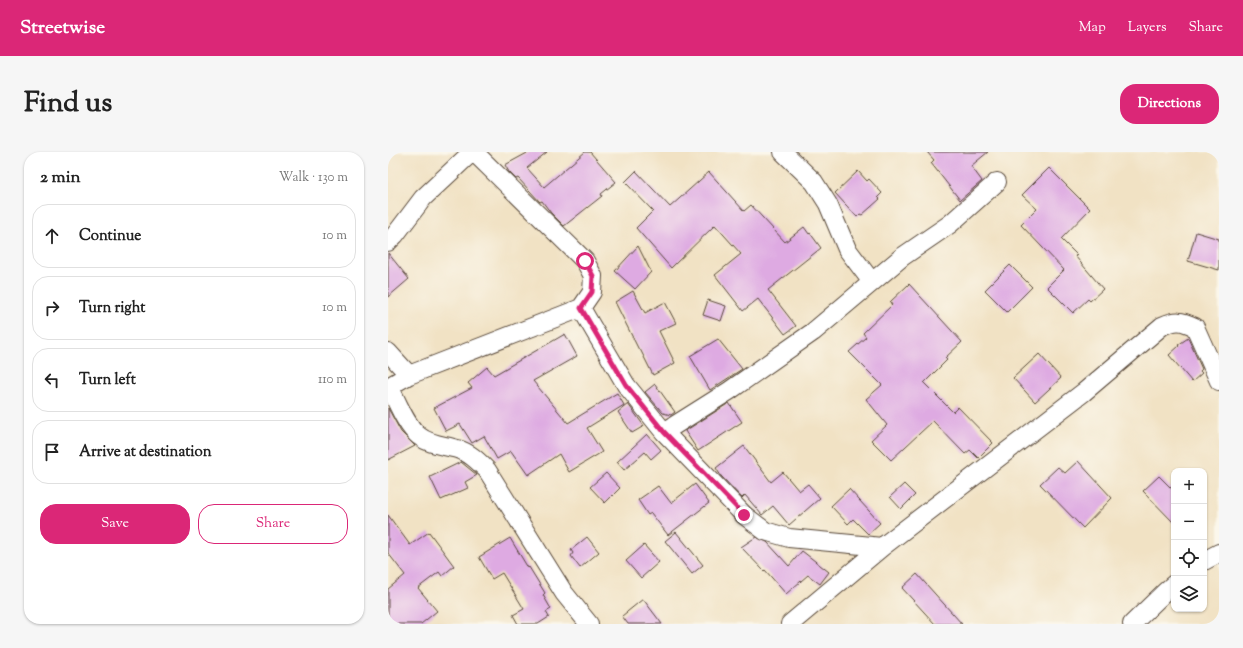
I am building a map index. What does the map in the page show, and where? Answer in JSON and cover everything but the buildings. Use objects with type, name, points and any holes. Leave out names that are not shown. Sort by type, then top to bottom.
[{"type":"street","points":[[388,242],[427,194],[473,152],[585,261],[593,276],[592,292],[581,308],[409,375],[388,387],[410,427],[418,436],[428,442],[458,449],[474,457],[487,470],[564,593],[589,624]]},
{"type":"street","points":[[783,152],[814,182],[828,204],[848,249],[872,282]]},
{"type":"street","points":[[664,432],[729,391],[813,332],[902,257],[950,224],[997,182]]},
{"type":"street","points":[[581,308],[626,385],[664,432],[744,515],[765,531],[789,538],[882,547]]},
{"type":"street","points":[[790,624],[882,547],[1084,392],[1162,326],[1172,322],[1183,321],[1195,327],[1219,381]]},
{"type":"street","points":[[388,352],[409,375]]},
{"type":"street","points":[[1207,559],[1219,553]]},
{"type":"street","points":[[1132,624],[1171,586]]},
{"type":"route","points":[[585,261],[593,276],[592,292],[581,308],[626,385],[664,432],[744,515]]}]
